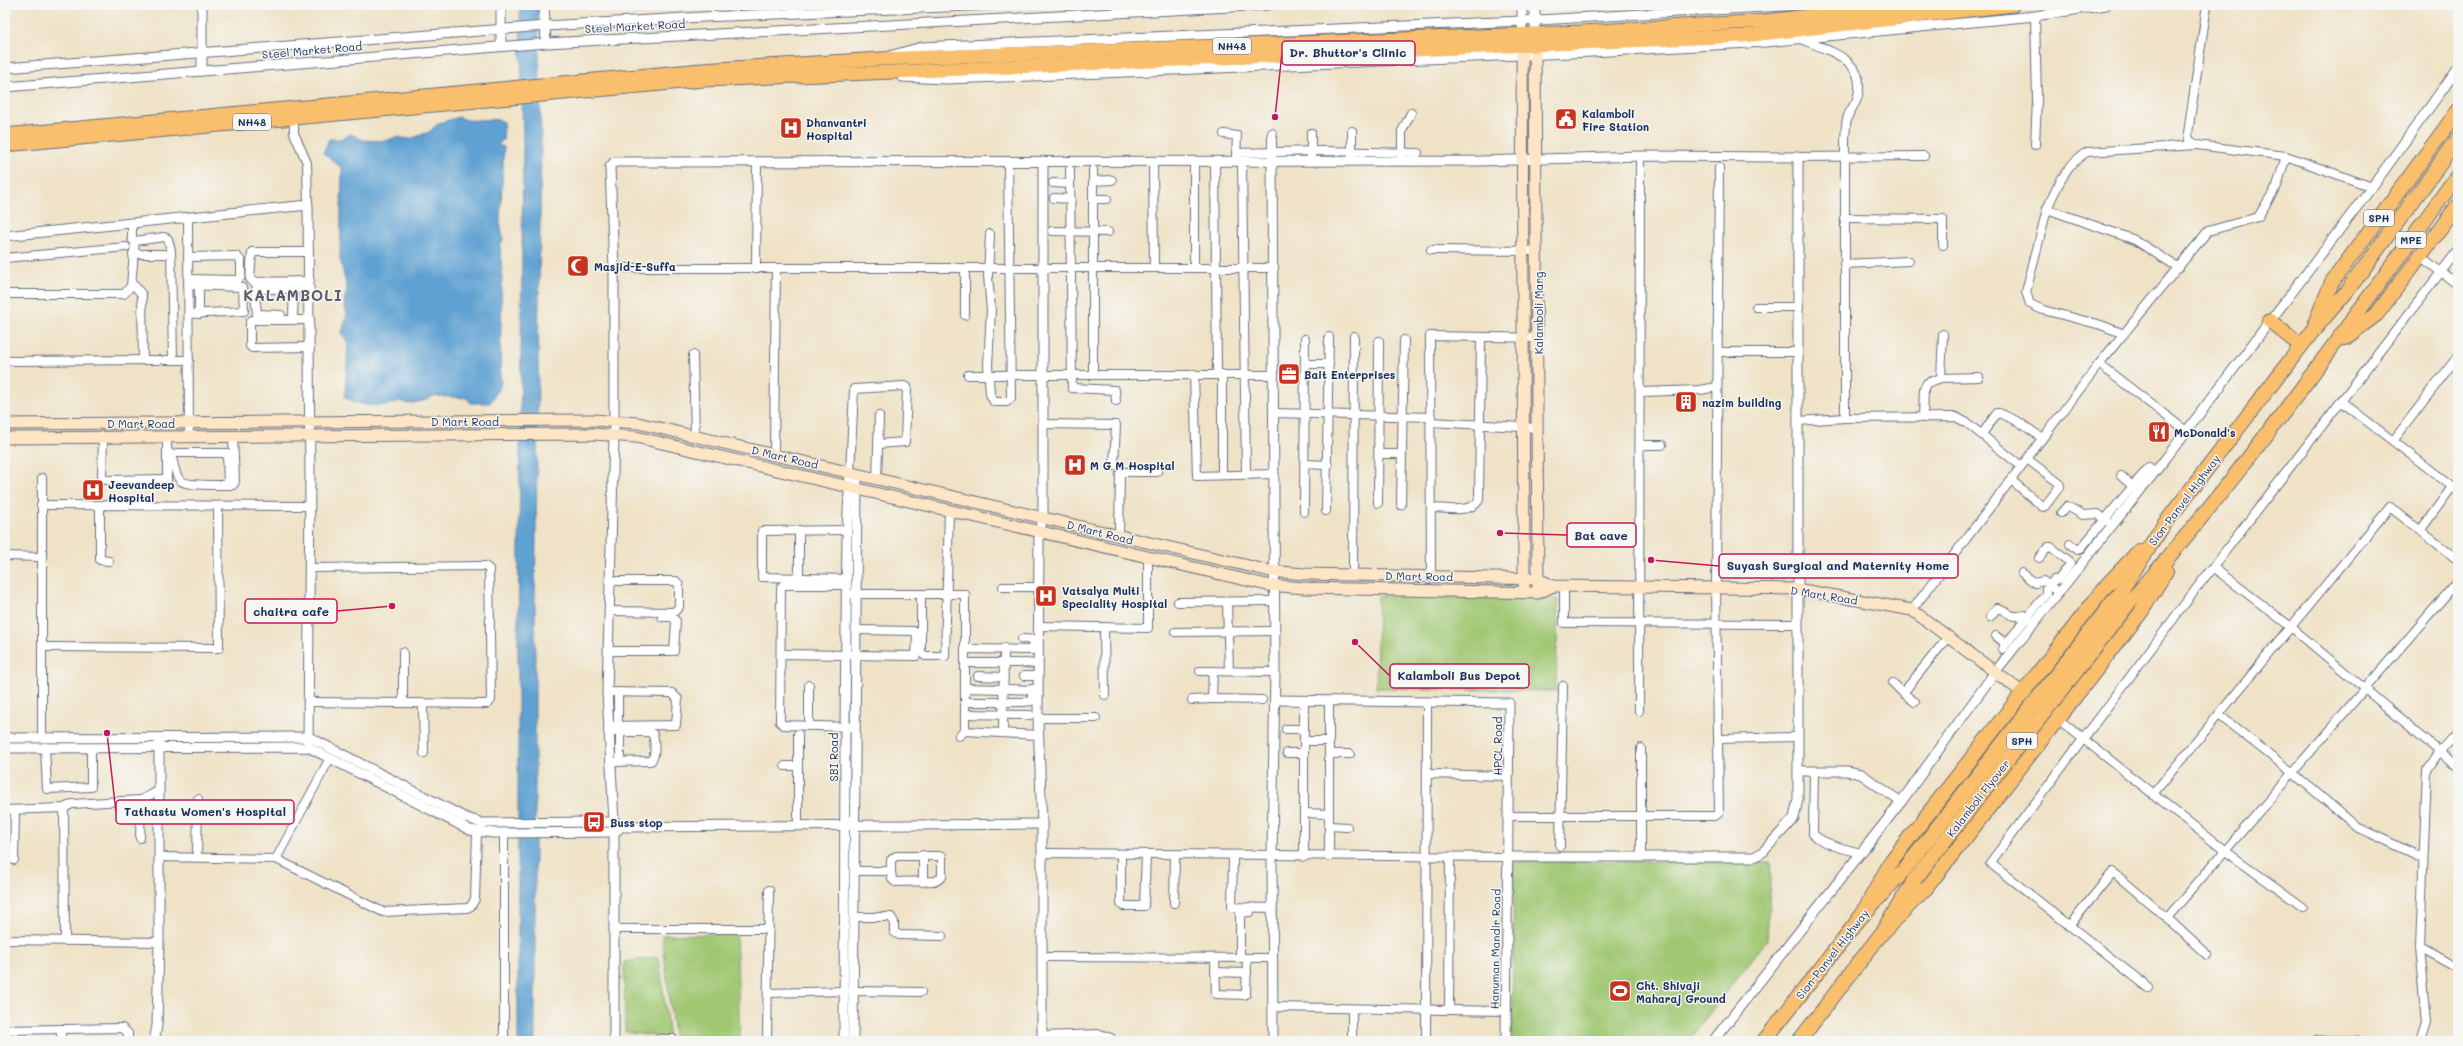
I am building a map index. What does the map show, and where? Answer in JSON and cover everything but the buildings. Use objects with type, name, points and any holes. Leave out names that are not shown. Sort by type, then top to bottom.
[{"type":"highway","name":"NH48","points":[[557,88],[878,72],[1522,45],[1765,21],[1906,5]]},
{"type":"highway","name":"NH48","points":[[1535,44],[1744,36],[2013,5]]},
{"type":"highway","name":"NH48","points":[[5,145],[294,118],[702,70],[880,59],[1522,45]]},
{"type":"highway","name":"NH48","points":[[5,135],[499,94]]},
{"type":"highway","name":"SPH","points":[[2312,332],[2332,282],[2458,111]]},
{"type":"highway","name":"MPE","points":[[2312,332],[2346,291],[2458,139]]},
{"type":"highway","name":"MPE","points":[[2332,348],[2458,176]]},
{"type":"highway","name":"SPH","points":[[2332,348],[2376,314],[2458,205]]},
{"type":"highway","points":[[2270,321],[2302,346]]},
{"type":"highway","name":"Sion-Panvel Highway","points":[[2124,599],[2163,526],[2312,332]]},
{"type":"highway","name":"Sion-Panvel Highway","points":[[2124,599],[2183,542],[2332,348]]},
{"type":"highway","points":[[1860,918],[1892,860],[2106,585],[2163,526]]},
{"type":"highway","points":[[1882,934],[1926,888],[2141,612],[2183,542]]},
{"type":"highway","name":"Kalamboli Flyover","points":[[1909,874],[2124,599]]},
{"type":"highway","name":"SPH","points":[[1799,1041],[1882,934],[1909,874]]},
{"type":"highway","name":"Sion-Panvel Highway","points":[[1764,1041],[1860,918],[1909,874]]},
{"type":"main road","name":"Kalamboli Marg","points":[[1535,44],[1538,338],[1538,593]]},
{"type":"main road","name":"Kalamboli Marg","points":[[1522,45],[1524,592]]},
{"type":"main road","name":"D Mart Road","points":[[5,424],[510,420],[614,421],[638,423],[1119,537],[1274,572],[1377,576],[1524,578],[1538,579],[1559,586],[1797,589],[1912,610],[2058,720]]},
{"type":"main road","name":"D Mart Road","points":[[5,438],[548,434],[614,436],[663,442],[1039,533],[1274,586],[1376,590],[1538,593],[1559,586]]},
{"type":"street","points":[[202,5],[202,71]]},
{"type":"street","points":[[501,5],[501,46]]},
{"type":"street","points":[[544,5],[546,43]]},
{"type":"street","name":"Steel Market Road","points":[[5,68],[545,26],[992,5]]},
{"type":"street","name":"Steel Market Road","points":[[5,87],[546,43],[1216,6],[1268,5]]},
{"type":"street","points":[[1522,5],[1522,45],[1801,39],[2035,16],[2106,5]]},
{"type":"street","points":[[1535,5],[1535,44]]},
{"type":"street","points":[[880,59],[902,51],[943,46],[1522,21],[1800,5]]},
{"type":"street","points":[[2197,145],[2189,140],[2188,133],[2207,5]]},
{"type":"street","points":[[926,8],[927,23]]},
{"type":"street","points":[[2035,16],[2037,99],[2035,145]]},
{"type":"street","points":[[1801,39],[1829,51],[1855,67],[1858,77],[1859,90],[1856,101],[1846,120],[1844,218],[1845,418]]},
{"type":"street","points":[[2070,544],[2078,550],[2081,548],[2104,519],[2136,489],[2186,431],[2372,187],[2458,68]]},
{"type":"street","points":[[1402,157],[1402,131],[1411,113]]},
{"type":"street","points":[[294,118],[294,133],[307,163],[310,285],[310,568],[308,747]]},
{"type":"street","points":[[1352,131],[1352,157]]},
{"type":"street","points":[[1272,133],[1275,631],[1272,856],[1273,1041]]},
{"type":"street","points":[[1311,133],[1311,161]]},
{"type":"street","points":[[1224,134],[1237,136],[1244,268],[1246,474]]},
{"type":"street","points":[[2124,334],[2101,325],[2043,310],[2030,304],[2026,292],[2047,209],[2059,181],[2081,156],[2087,152],[2197,145],[2286,156],[2372,187]]},
{"type":"street","points":[[614,1041],[614,832],[618,824],[610,762],[607,692],[614,436],[614,268],[610,167],[614,162],[1153,162],[1215,161],[1272,157],[1311,151],[1352,157]]},
{"type":"street","points":[[1402,157],[1418,153]]},
{"type":"street","points":[[1272,157],[1311,161],[1352,157],[1537,159],[1640,156],[1924,156]]},
{"type":"street","points":[[1639,711],[1641,624],[1640,156]]},
{"type":"street","points":[[1912,610],[2099,364],[2179,268],[2208,230],[2258,217],[2278,186],[2286,156]]},
{"type":"street","points":[[1042,853],[1304,857],[1754,857],[1763,852],[1794,818],[1798,799],[1798,157]]},
{"type":"street","points":[[1194,161],[1194,268]]},
{"type":"street","points":[[1215,161],[1216,268],[1222,475]]},
{"type":"street","points":[[756,268],[757,162]]},
{"type":"street","points":[[990,234],[988,268],[991,310],[988,375],[992,400],[1007,402],[1011,398],[1008,162]]},
{"type":"street","points":[[1043,162],[1043,518],[1039,533],[1039,626],[1030,669],[1034,688],[1034,717],[1039,734],[1042,824],[1042,1038],[1100,1034],[1111,1038],[1112,1041]]},
{"type":"street","points":[[1153,162],[1154,268]]},
{"type":"street","points":[[1508,816],[1718,816],[1719,739],[1718,625],[1716,587],[1719,168]]},
{"type":"street","points":[[1070,170],[1072,388],[1074,390],[1114,390],[1116,401]]},
{"type":"street","points":[[1093,170],[1093,375]]},
{"type":"street","points":[[1093,180],[1112,180]]},
{"type":"street","points":[[1053,183],[1070,184]]},
{"type":"street","points":[[1054,198],[1071,199]]},
{"type":"street","points":[[1093,199],[1107,199]]},
{"type":"street","points":[[5,236],[308,206]]},
{"type":"street","points":[[2047,209],[2135,240],[2179,268]]},
{"type":"street","points":[[188,217],[189,437]]},
{"type":"street","points":[[1844,218],[1943,219],[1943,245]]},
{"type":"street","points":[[132,223],[132,239]]},
{"type":"street","points":[[1052,232],[1108,232]]},
{"type":"street","points":[[5,294],[124,294],[131,286],[135,241],[139,239],[164,237],[170,242],[165,360]]},
{"type":"street","points":[[5,258],[126,247]]},
{"type":"street","points":[[1431,250],[1537,251]]},
{"type":"street","points":[[2149,988],[1990,863],[2458,250]]},
{"type":"street","points":[[309,252],[252,252],[250,279],[253,282],[310,285]]},
{"type":"street","points":[[133,254],[164,254]]},
{"type":"street","points":[[188,257],[237,256],[241,262],[241,277],[237,280],[188,282]]},
{"type":"street","points":[[2420,256],[2458,285]]},
{"type":"street","points":[[1844,264],[1909,262]]},
{"type":"street","points":[[614,268],[1274,268]]},
{"type":"street","points":[[774,454],[776,268]]},
{"type":"street","points":[[964,315],[965,268]]},
{"type":"street","points":[[188,282],[199,286],[241,287],[243,289],[244,311],[188,314]]},
{"type":"street","points":[[310,285],[294,289],[256,289],[255,293],[257,314],[293,315],[310,318]]},
{"type":"street","points":[[131,286],[135,286],[142,295],[143,360]]},
{"type":"street","points":[[199,286],[199,314]]},
{"type":"street","points":[[293,315],[294,289]]},
{"type":"street","points":[[1756,307],[1799,307]]},
{"type":"street","points":[[310,318],[252,320],[250,330],[250,346],[252,348],[310,347]]},
{"type":"street","points":[[1941,378],[1943,334]]},
{"type":"street","points":[[1353,575],[1354,336]]},
{"type":"street","points":[[1431,577],[1432,508],[1430,336],[1538,338]]},
{"type":"street","points":[[1326,511],[1329,415],[1329,337]]},
{"type":"street","points":[[1432,508],[1469,508],[1475,506],[1479,500],[1481,424],[1480,337]]},
{"type":"street","points":[[1304,512],[1305,339]]},
{"type":"street","points":[[1378,503],[1380,454],[1379,340]]},
{"type":"street","points":[[1400,505],[1404,417],[1404,340]]},
{"type":"street","points":[[1718,352],[1798,352]]},
{"type":"street","points":[[693,355],[695,436]]},
{"type":"street","points":[[2393,441],[2458,356]]},
{"type":"street","points":[[5,361],[189,360]]},
{"type":"street","points":[[1305,364],[1329,364]]},
{"type":"street","points":[[2099,364],[2186,431]]},
{"type":"street","points":[[1194,374],[1197,476],[1274,474]]},
{"type":"street","points":[[968,375],[1274,375]]},
{"type":"street","points":[[1923,418],[1924,388],[1927,383],[1941,378],[1979,377]]},
{"type":"street","points":[[854,473],[854,389],[904,386],[906,387],[905,442],[878,444]]},
{"type":"street","points":[[1641,392],[1700,390],[1717,387]]},
{"type":"street","points":[[2342,402],[2455,489],[2420,531]]},
{"type":"street","points":[[1982,434],[1996,412],[2042,438]]},
{"type":"street","points":[[1274,413],[1404,417],[1538,428]]},
{"type":"street","points":[[877,479],[879,416]]},
{"type":"street","points":[[1798,421],[1845,418],[1956,417],[1982,434],[2021,466]]},
{"type":"street","points":[[1043,424],[1116,425],[1114,466]]},
{"type":"street","points":[[167,451],[171,454],[175,475],[178,479],[190,484],[228,485],[235,482],[233,436]]},
{"type":"street","points":[[103,438],[102,478],[106,480],[167,480],[167,437]]},
{"type":"street","points":[[1641,445],[1662,445]]},
{"type":"street","points":[[178,453],[227,453],[228,485]]},
{"type":"street","points":[[1380,454],[1402,454]]},
{"type":"street","points":[[2011,480],[2043,507],[2045,506],[2060,486],[2059,483],[2027,459]]},
{"type":"street","points":[[1305,464],[1328,465]]},
{"type":"street","points":[[1714,1041],[1901,802],[1995,672],[2113,526],[2149,467]]},
{"type":"street","points":[[1119,537],[1120,474],[1122,472],[1157,472]]},
{"type":"street","name":"SBI Road","points":[[853,1041],[849,991],[845,825],[845,726],[846,656],[857,550],[854,473]]},
{"type":"street","points":[[2121,476],[2136,489]]},
{"type":"street","points":[[42,478],[42,738]]},
{"type":"street","name":"SBI Road","points":[[844,1041],[854,917],[856,630],[852,594],[847,582],[847,530],[854,488]]},
{"type":"street","points":[[42,505],[310,506]]},
{"type":"street","points":[[100,505],[100,560],[109,562]]},
{"type":"street","points":[[42,647],[219,648],[218,506]]},
{"type":"street","points":[[2061,513],[2066,506],[2069,506],[2083,515],[2098,514],[2113,526]]},
{"type":"street","points":[[2153,794],[2390,508],[2458,560]]},
{"type":"street","points":[[921,594],[921,652],[925,656],[944,656],[947,653],[949,510]]},
{"type":"street","points":[[799,530],[799,578]]},
{"type":"street","points":[[847,530],[762,531],[762,577],[847,582]]},
{"type":"street","points":[[1996,636],[2004,647],[2046,594],[2049,586],[2054,580],[2059,579],[2069,567],[2069,561],[2048,547],[2039,558]]},
{"type":"street","points":[[847,550],[857,550]]},
{"type":"street","points":[[5,556],[42,557]]},
{"type":"street","points":[[1039,626],[1148,628],[1148,558]]},
{"type":"street","points":[[309,702],[488,704],[492,700],[489,569],[485,566],[310,568]]},
{"type":"street","points":[[2214,568],[2291,627],[2458,767]]},
{"type":"street","points":[[2022,573],[2035,583],[2043,581],[2059,593]]},
{"type":"street","points":[[1376,590],[1377,576]]},
{"type":"street","points":[[609,614],[674,612],[679,607],[679,585],[676,581],[610,581]]},
{"type":"street","points":[[2167,918],[2224,850],[2366,689],[2458,581]]},
{"type":"street","points":[[847,582],[783,585],[780,722],[783,725],[855,727]]},
{"type":"street","points":[[1559,586],[1564,623],[1718,625],[1797,624]]},
{"type":"street","points":[[1003,587],[1039,587]]},
{"type":"street","points":[[852,594],[965,594],[965,714],[962,733],[1039,734]]},
{"type":"street","points":[[1178,602],[1274,601]]},
{"type":"street","points":[[1228,602],[1229,671]]},
{"type":"street","points":[[1990,617],[1997,608],[2011,617],[2017,618],[2024,615],[2034,624]]},
{"type":"street","points":[[608,651],[670,652],[675,649],[674,618],[609,614]]},
{"type":"street","points":[[1104,627],[1105,695]]},
{"type":"street","points":[[781,654],[911,658],[917,653],[917,636],[914,631],[856,630]]},
{"type":"street","points":[[1175,632],[1275,631]]},
{"type":"street","points":[[1903,693],[1948,636]]},
{"type":"street","points":[[1022,639],[1036,640]]},
{"type":"street","points":[[965,650],[1032,650],[1036,640]]},
{"type":"street","points":[[1003,733],[1004,649]]},
{"type":"street","points":[[403,652],[403,703]]},
{"type":"street","points":[[965,663],[1004,664],[1030,669]]},
{"type":"street","points":[[1200,671],[1275,672]]},
{"type":"street","points":[[1212,699],[1213,671]]},
{"type":"street","points":[[978,676],[1004,677]]},
{"type":"street","points":[[1893,683],[1915,702]]},
{"type":"street","points":[[809,685],[809,726]]},
{"type":"street","points":[[1560,846],[1563,686]]},
{"type":"street","points":[[965,688],[1034,688]]},
{"type":"street","points":[[965,702],[1032,701],[1034,688]]},
{"type":"street","points":[[607,692],[672,694],[678,699],[676,725],[608,729]]},
{"type":"street","points":[[618,692],[620,762]]},
{"type":"street","points":[[1192,700],[1262,700]]},
{"type":"street","name":"HPCL Road","points":[[1274,700],[1509,703],[1508,857]]},
{"type":"street","points":[[1304,701],[1304,857]]},
{"type":"street","points":[[1329,701],[1329,857]]},
{"type":"street","points":[[1426,1041],[1428,702]]},
{"type":"street","points":[[423,704],[424,753]]},
{"type":"street","points":[[965,714],[1096,718]]},
{"type":"street","points":[[2219,714],[2293,772],[2357,827],[2423,858]]},
{"type":"street","points":[[2058,720],[2224,850],[2303,906]]},
{"type":"street","points":[[610,762],[651,761],[654,757],[653,734],[648,732],[619,729]]},
{"type":"street","points":[[1286,729],[1304,729]]},
{"type":"street","points":[[2421,1041],[2427,1022],[2420,947],[2428,770],[2439,752],[2458,731]]},
{"type":"street","points":[[798,734],[798,826]]},
{"type":"street","points":[[5,748],[91,748],[159,742],[309,737],[464,817],[489,828],[508,830],[618,824],[854,826],[1042,824]]},
{"type":"street","points":[[1719,739],[1797,737]]},
{"type":"street","points":[[5,738],[308,747],[460,826],[476,832],[489,828]]},
{"type":"street","points":[[1304,741],[1329,742]]},
{"type":"street","points":[[154,1041],[157,1026],[159,942],[159,742]]},
{"type":"street","points":[[45,747],[47,789],[91,787],[91,748]]},
{"type":"street","points":[[1641,748],[1641,857]]},
{"type":"street","points":[[1287,753],[1304,753]]},
{"type":"street","points":[[1329,754],[1350,754]]},
{"type":"street","points":[[276,859],[330,758]]},
{"type":"street","points":[[785,766],[798,766]]},
{"type":"street","points":[[1798,771],[1847,771],[1861,774],[1901,802]]},
{"type":"street","points":[[1814,771],[1813,834],[1820,839],[1842,848],[1861,853]]},
{"type":"street","points":[[1427,774],[1508,776]]},
{"type":"street","points":[[5,810],[64,808],[72,804],[141,800],[158,791]]},
{"type":"street","points":[[197,857],[198,799]]},
{"type":"street","points":[[140,838],[141,800]]},
{"type":"street","points":[[64,808],[65,940]]},
{"type":"street","points":[[14,860],[15,810]]},
{"type":"street","points":[[1304,813],[1329,814]]},
{"type":"street","points":[[1329,826],[1347,827]]},
{"type":"street","points":[[545,828],[614,832]]},
{"type":"street","points":[[504,1041],[508,830]]},
{"type":"street","points":[[159,857],[276,859],[383,912],[467,908],[471,906],[475,900],[476,832]]},
{"type":"street","points":[[923,855],[923,882]]},
{"type":"street","points":[[939,855],[942,859],[942,877],[940,880],[923,882],[895,882],[892,879],[891,871],[893,857],[939,855]]},
{"type":"street","points":[[1121,855],[1123,906],[1146,905],[1146,855]]},
{"type":"street","points":[[1174,903],[1175,856]]},
{"type":"street","points":[[1233,856],[1232,906],[1272,910]]},
{"type":"street","points":[[1449,1010],[1450,857]]},
{"type":"street","name":"Hanuman Mandir Road","points":[[1506,1041],[1508,857]]},
{"type":"street","points":[[854,871],[891,871]]},
{"type":"street","points":[[2069,926],[2113,872],[2207,954]]},
{"type":"street","points":[[767,1041],[769,890]]},
{"type":"street","points":[[1216,958],[1216,994],[1246,994],[1247,973],[1243,958],[1240,913],[1272,910]]},
{"type":"street","points":[[854,917],[891,917],[894,922],[894,932],[899,935],[942,936]]},
{"type":"street","points":[[614,929],[769,929]]},
{"type":"street","points":[[5,940],[159,942]]},
{"type":"street","points":[[2420,947],[2458,968]]},
{"type":"street","points":[[1042,957],[1273,958]]},
{"type":"street","points":[[1215,972],[1247,973]]},
{"type":"street","points":[[768,992],[921,992]]},
{"type":"street","points":[[1273,1007],[1506,1011]]},
{"type":"street","points":[[1352,1009],[1352,1041]]},
{"type":"street","points":[[5,1030],[122,1028],[128,1033],[128,1041]]},
{"type":"street","points":[[61,1029],[61,1041]]},
{"type":"street","points":[[659,1041],[659,1039],[673,1039],[673,1041]]},
{"type":"street","points":[[2317,1041],[2357,1041]]},
{"type":"green space","points":[[1378,596],[1558,599],[1556,691],[1376,688]]},
{"type":"green space","name":"Cht. Shivaji Maharaj Ground","points":[[1514,861],[1771,862],[1767,940],[1688,1041],[1512,1041]]},
{"type":"green space","points":[[736,934],[740,1041],[705,1041],[674,1037],[662,935]]},
{"type":"green space","points":[[659,957],[669,1038],[625,1032],[624,962]]},
{"type":"water","points":[[520,5],[538,5],[541,143],[535,611],[535,1041],[518,1041],[518,644],[523,144]]},
{"type":"water","points":[[459,117],[470,120],[493,119],[504,122],[503,140],[498,145],[504,147],[500,222],[503,239],[500,246],[502,272],[500,386],[490,403],[471,403],[467,398],[433,396],[427,400],[409,404],[400,401],[387,405],[364,405],[357,403],[345,397],[348,344],[342,333],[347,315],[344,302],[347,289],[340,258],[342,168],[323,153],[329,139],[340,139],[351,134],[363,140],[386,141],[396,137],[410,139],[429,132],[439,123]]},
{"type":"place","name":"Dr. Bhuttor's Clinic","points":[[1275,117]]},
{"type":"place","name":"Kalamboli Fire Station","points":[[1566,119]]},
{"type":"place","name":"Dhanvantri Hospital","points":[[791,128]]},
{"type":"place","name":"Masjid-E-Suffa","points":[[578,266]]},
{"type":"place","name":"Bait Enterprises","points":[[1289,374]]},
{"type":"place","name":"nazim building","points":[[1686,402]]},
{"type":"place","name":"McDonald's","points":[[2159,432]]},
{"type":"place","name":"M G M Hospital","points":[[1075,465]]},
{"type":"place","name":"Jeevandeep Hospital","points":[[93,490]]},
{"type":"place","name":"Bat cave","points":[[1500,533]]},
{"type":"place","name":"Suyash Surgical and Maternity Home","points":[[1651,560]]},
{"type":"place","name":"Vatsalya Multi Speciality Hospital","points":[[1046,596]]},
{"type":"place","name":"chaitra cafe","points":[[392,606]]},
{"type":"place","name":"Kalamboli Bus Depot","points":[[1355,642]]},
{"type":"place","name":"Tathastu Women's Hospital","points":[[107,733]]},
{"type":"place","name":"Buss stop","points":[[594,822]]},
{"type":"place","name":"Cht. Shivaji Maharaj Ground","points":[[1620,991]]},
{"type":"district","name":"KALAMBOLI","points":[[293,295]]}]
